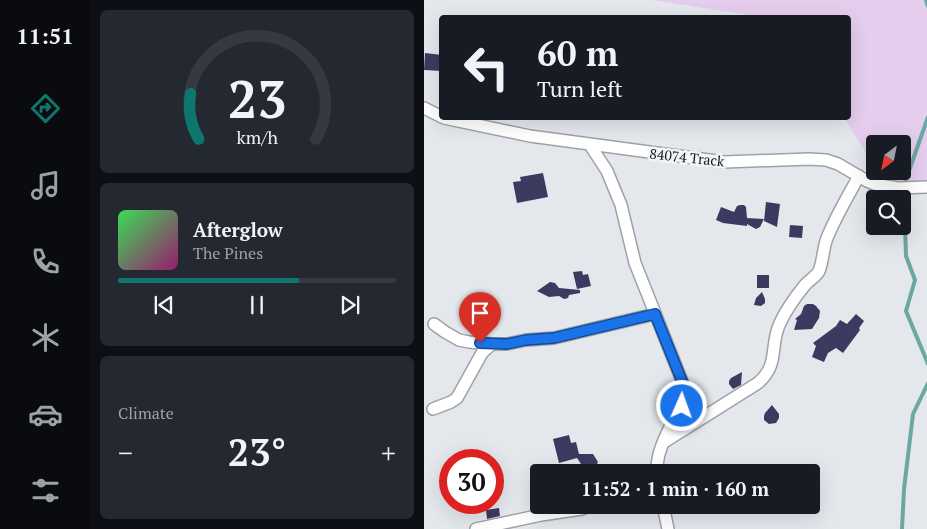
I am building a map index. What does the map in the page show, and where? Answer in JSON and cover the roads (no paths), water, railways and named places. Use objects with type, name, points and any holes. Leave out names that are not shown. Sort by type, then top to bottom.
[{"type":"street","name":"84074 Track","points":[[424,108],[439,115]]},
{"type":"street","name":"84074 Track","points":[[457,120],[530,136],[724,162],[826,160],[838,164],[867,181],[883,186],[898,188],[927,187]]},
{"type":"street","points":[[590,145],[607,172],[621,205],[635,263],[684,390],[682,406],[664,442],[656,464]]},
{"type":"street","points":[[664,442],[758,383],[767,373],[774,355],[778,328],[807,282],[818,273],[826,240],[859,176]]},
{"type":"street","points":[[434,324],[460,340],[507,344],[526,340],[554,338],[655,314]]},
{"type":"street","points":[[433,409],[458,398],[482,353],[492,344]]},
{"type":"street","points":[[476,529],[548,514]]},
{"type":"street","points":[[665,514],[668,529]]},
{"type":"waterway","points":[[926,0],[928,6]]},
{"type":"waterway","points":[[904,185],[928,117]]},
{"type":"waterway","points":[[905,235],[906,256],[915,280],[906,311],[928,364]]},
{"type":"waterway","points":[[902,529],[904,489],[913,414],[928,383]]}]
